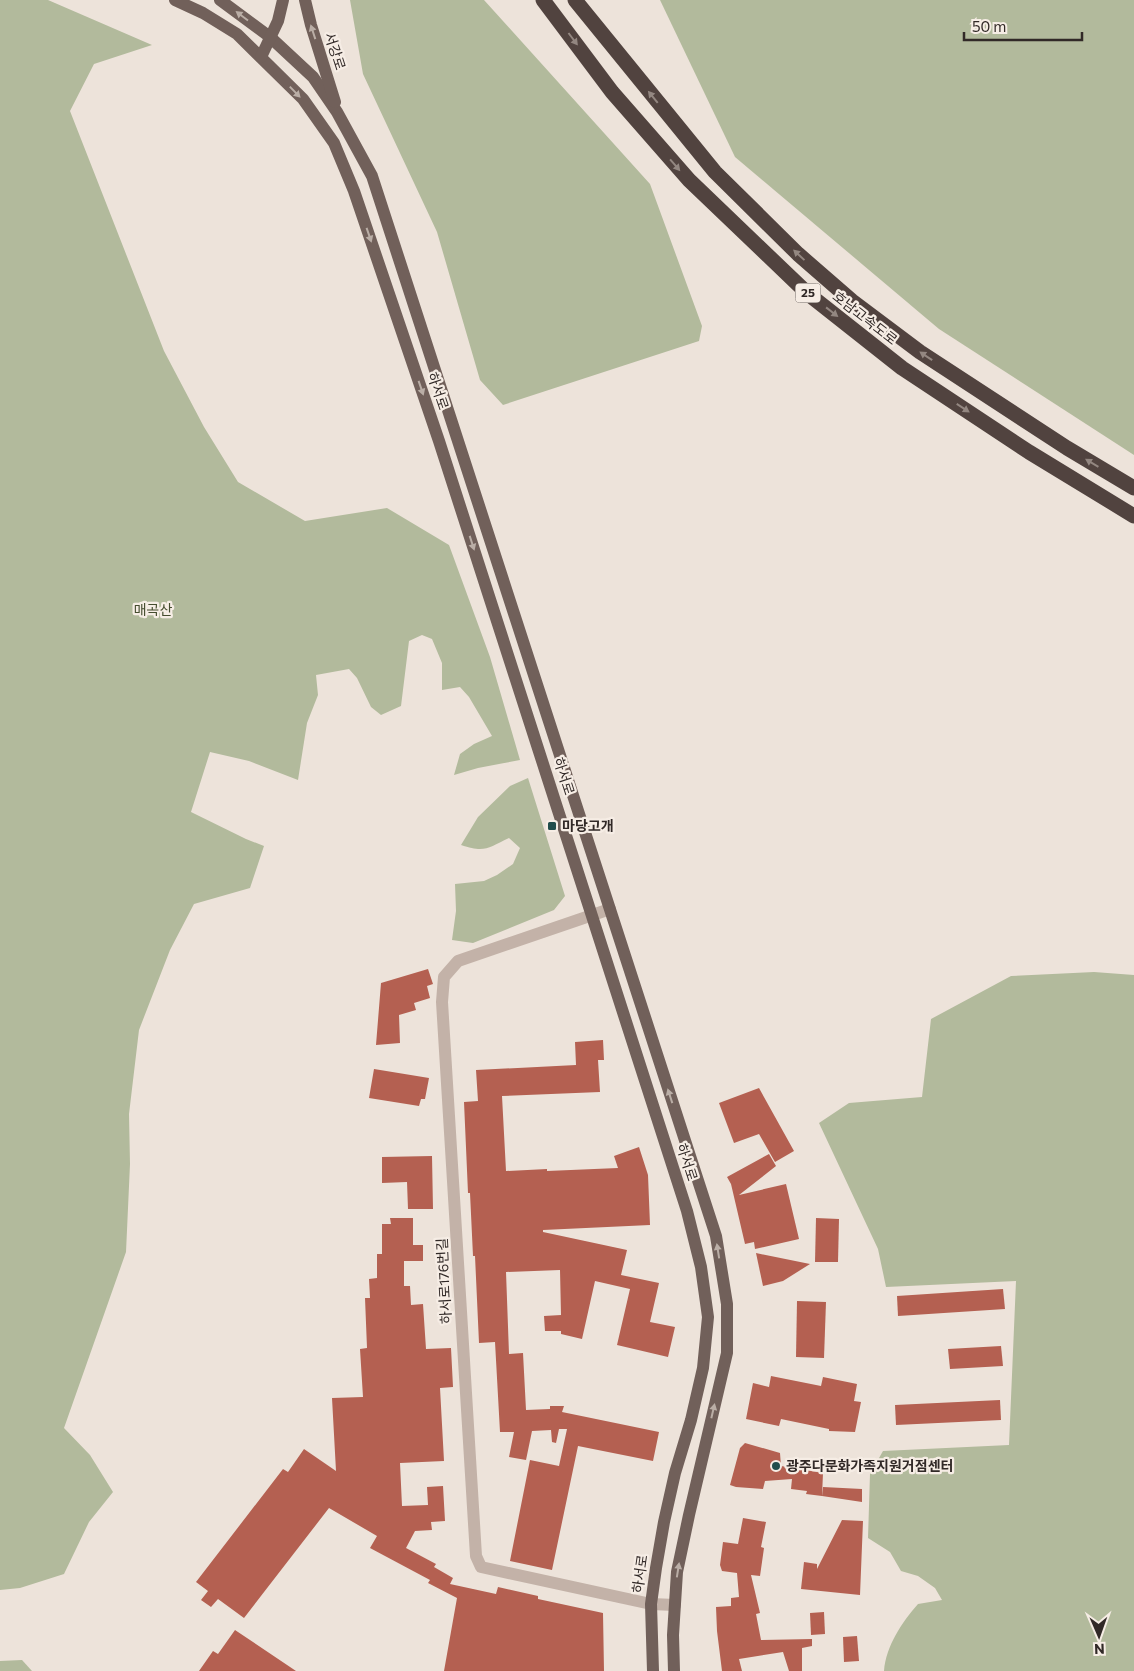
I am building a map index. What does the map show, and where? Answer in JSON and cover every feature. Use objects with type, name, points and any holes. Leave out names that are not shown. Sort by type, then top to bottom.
[{"type":"highway","name":"호남고속도로","points":[[543,0],[612,92],[689,180],[808,293],[902,368],[1029,452],[1134,516]]},
{"type":"highway","name":"호남고속도로","points":[[576,0],[715,172],[798,254],[852,301],[920,352],[1067,448],[1134,488]]},
{"type":"main road","name":"하서로","points":[[175,0],[203,13],[237,34],[303,100],[334,143],[354,191],[442,450],[593,914],[687,1211],[701,1267],[708,1317],[703,1368],[664,1522],[651,1604],[653,1671]]},
{"type":"main road","name":"하서로","points":[[222,0],[270,37],[313,78],[337,112],[372,176],[716,1236],[727,1304],[727,1353],[689,1515],[678,1572],[675,1605],[674,1671]]},
{"type":"main road","points":[[261,57],[278,21],[282,0]]},
{"type":"main road","name":"서강로","points":[[305,0],[337,112]]},
{"type":"street","name":"하서로176번길","points":[[610,909],[458,961],[444,977],[442,1002],[476,1556],[481,1566],[651,1604],[675,1605]]},
{"type":"green space","name":"매곡산","points":[[0,0],[48,0],[152,45],[94,64],[70,111],[164,351],[204,427],[238,482],[305,521],[387,508],[449,545],[490,657],[520,760],[478,768],[454,775],[460,754],[474,744],[492,736],[469,697],[460,687],[442,690],[442,663],[432,639],[422,635],[409,641],[401,706],[381,715],[371,707],[357,678],[349,669],[316,675],[318,695],[307,723],[298,780],[249,761],[210,752],[191,812],[264,846],[250,888],[194,904],[170,950],[139,1030],[129,1114],[130,1164],[126,1252],[64,1428],[90,1455],[113,1492],[89,1522],[64,1574],[20,1588],[0,1590]]},
{"type":"green space","points":[[350,0],[484,0],[650,184],[702,326],[699,341],[503,405],[480,380],[437,232],[363,74]]},
{"type":"green space","points":[[660,0],[1134,0],[1134,455],[939,329],[735,157]]},
{"type":"green space","points":[[528,778],[565,896],[554,910],[473,943],[452,940],[456,911],[455,884],[484,881],[497,875],[513,864],[520,848],[509,838],[481,849],[461,845],[478,817],[510,786]]},
{"type":"green space","points":[[1094,972],[1134,975],[1134,1671],[884,1671],[891,1644],[912,1611],[918,1604],[942,1600],[935,1588],[918,1576],[901,1571],[890,1552],[868,1538],[870,1474],[883,1451],[1009,1445],[1016,1281],[886,1287],[878,1249],[819,1123],[849,1103],[922,1097],[931,1019],[1011,976]]},
{"type":"green space","points":[[22,1660],[32,1671],[0,1671],[0,1661]]},
{"type":"building","points":[[428,969],[433,984],[427,986],[430,998],[414,1003],[416,1010],[399,1015],[400,1043],[376,1045],[381,983]]},
{"type":"building","points":[[603,1040],[604,1060],[598,1060],[600,1092],[502,1096],[506,1171],[618,1168],[614,1156],[639,1147],[648,1175],[650,1225],[543,1230],[543,1232],[627,1250],[621,1275],[659,1283],[650,1322],[675,1327],[668,1357],[617,1345],[630,1289],[595,1281],[582,1339],[561,1334],[561,1331],[545,1331],[544,1316],[561,1315],[560,1270],[506,1272],[509,1354],[523,1353],[526,1410],[550,1409],[550,1406],[564,1406],[562,1412],[659,1432],[653,1461],[578,1446],[552,1570],[510,1561],[530,1460],[559,1466],[567,1429],[559,1429],[556,1443],[552,1442],[551,1430],[532,1431],[526,1460],[509,1457],[514,1432],[500,1432],[495,1342],[479,1343],[475,1256],[473,1256],[470,1193],[468,1193],[464,1102],[478,1101],[476,1070],[576,1065],[575,1042]]},
{"type":"building","points":[[374,1069],[429,1078],[425,1099],[421,1099],[419,1106],[369,1098]]},
{"type":"building","points":[[759,1088],[794,1151],[775,1162],[759,1134],[734,1143],[719,1103]]},
{"type":"building","points":[[769,1154],[776,1166],[739,1195],[786,1184],[799,1239],[755,1249],[754,1242],[745,1244],[731,1184],[727,1177]]},
{"type":"building","points":[[432,1156],[433,1209],[408,1209],[407,1182],[382,1183],[382,1157]]},
{"type":"building","points":[[390,1218],[413,1218],[413,1245],[423,1245],[423,1261],[404,1261],[404,1286],[410,1286],[411,1305],[423,1304],[426,1349],[451,1348],[453,1387],[440,1388],[444,1461],[400,1463],[402,1506],[428,1505],[427,1487],[443,1486],[445,1521],[431,1522],[432,1530],[415,1531],[406,1548],[436,1564],[434,1567],[453,1578],[450,1584],[496,1594],[498,1587],[538,1596],[538,1599],[603,1613],[604,1671],[444,1671],[457,1598],[428,1583],[430,1580],[370,1548],[377,1536],[329,1508],[244,1618],[218,1599],[211,1607],[201,1600],[208,1591],[196,1582],[283,1469],[288,1472],[304,1449],[336,1471],[332,1398],[363,1397],[360,1349],[367,1348],[365,1298],[370,1298],[369,1279],[377,1278],[377,1254],[382,1254],[382,1224],[391,1224]]},
{"type":"building","points":[[816,1218],[839,1219],[838,1262],[815,1262]]},
{"type":"building","points":[[756,1253],[810,1264],[783,1281],[763,1286]]},
{"type":"building","points":[[1003,1289],[1005,1309],[898,1316],[897,1296]]},
{"type":"building","points":[[797,1301],[826,1302],[824,1358],[796,1357]]},
{"type":"building","points":[[1001,1346],[1003,1366],[950,1369],[948,1349]]},
{"type":"building","points":[[771,1376],[821,1386],[823,1377],[857,1384],[854,1401],[861,1402],[855,1432],[829,1431],[829,1429],[781,1419],[779,1426],[746,1419],[753,1383],[769,1387]]},
{"type":"building","points":[[1000,1400],[1001,1420],[896,1425],[895,1405]]},
{"type":"building","points":[[745,1443],[780,1453],[781,1466],[823,1473],[822,1496],[806,1494],[807,1491],[791,1489],[792,1479],[765,1481],[763,1489],[730,1485],[740,1448]]},
{"type":"building","points":[[823,1487],[862,1489],[862,1502],[822,1496]]},
{"type":"building","points":[[743,1518],[766,1522],[761,1547],[764,1548],[760,1576],[751,1575],[760,1613],[756,1614],[761,1640],[812,1639],[812,1646],[802,1648],[802,1671],[789,1671],[783,1652],[739,1659],[742,1671],[722,1671],[716,1607],[731,1606],[731,1598],[739,1597],[737,1573],[722,1571],[720,1565],[723,1542],[738,1544]]},
{"type":"building","points":[[842,1520],[863,1521],[860,1595],[801,1589],[804,1562],[817,1564],[817,1569]]},
{"type":"building","points":[[824,1612],[825,1634],[811,1635],[810,1613]]},
{"type":"building","points":[[235,1630],[296,1671],[199,1671],[213,1651],[218,1654]]},
{"type":"building","points":[[857,1636],[859,1661],[844,1662],[843,1637]]},
{"type":"place","name":"마당고개","points":[[552,826]]},
{"type":"place","name":"광주다문화가족지원거점센터","points":[[776,1466]]}]
